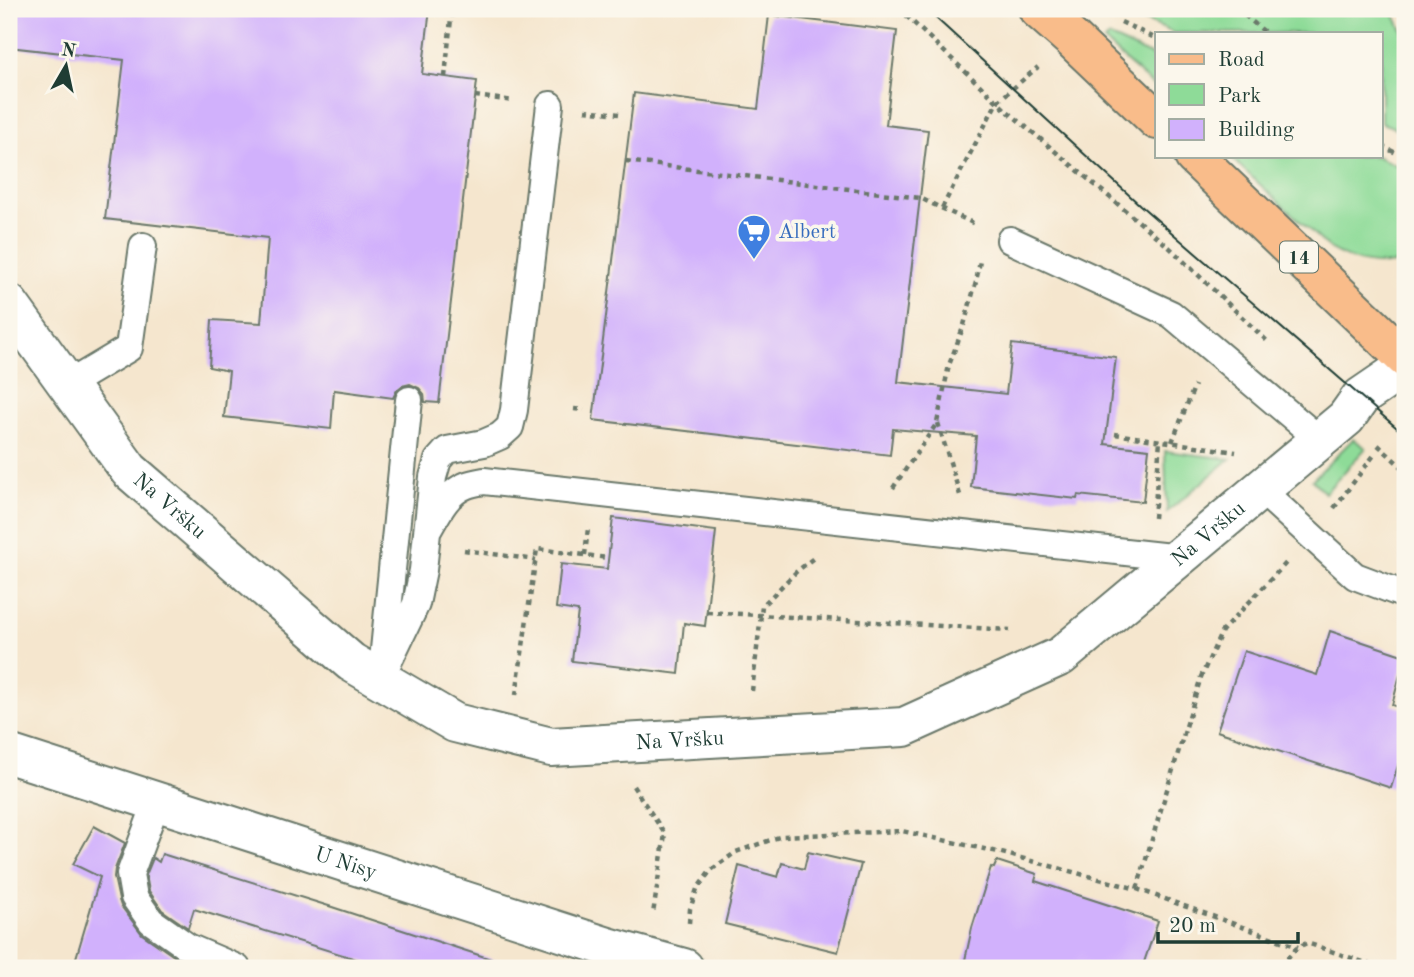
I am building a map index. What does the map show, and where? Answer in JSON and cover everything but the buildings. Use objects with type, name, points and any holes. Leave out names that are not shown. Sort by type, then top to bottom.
[{"type":"main road","points":[[1038,9],[1155,118]]},
{"type":"main road","name":"14","points":[[1196,158],[1405,358]]},
{"type":"street","name":"Na Vršku","points":[[9,304],[129,470],[351,662],[455,723],[551,747],[904,727],[1061,656],[1165,556],[1261,490],[1346,418],[1361,397],[1405,367]]},
{"type":"street","name":"U Nisy","points":[[9,754],[157,802],[606,957],[686,951]]},
{"type":"lane","points":[[380,679],[416,604],[423,570],[432,477],[438,460],[447,450],[484,443],[500,436],[510,427],[550,105]]},
{"type":"lane","points":[[1010,240],[1171,314],[1205,343],[1308,451]]},
{"type":"lane","points":[[67,385],[129,348],[143,246]]},
{"type":"lane","points":[[380,679],[409,400]]},
{"type":"lane","points":[[426,539],[450,497],[466,485],[484,481],[1165,556]]},
{"type":"lane","points":[[1261,490],[1355,576],[1405,596]]},
{"type":"lane","points":[[157,802],[130,874],[134,897],[151,921],[188,947],[237,968]]},
{"type":"path","points":[[445,77],[452,9]]},
{"type":"path","points":[[899,9],[997,102],[1170,248],[1268,343]]},
{"type":"path","points":[[1237,9],[1265,32]]},
{"type":"path","points":[[1120,22],[1155,38]]},
{"type":"path","points":[[942,208],[997,102],[1072,39]]},
{"type":"path","points":[[1382,145],[1405,157]]},
{"type":"path","points":[[625,161],[920,198],[1010,240]]},
{"type":"path","points":[[886,498],[937,423],[949,365],[976,282],[986,229]]},
{"type":"path","points":[[1172,442],[1198,375],[1205,343]]},
{"type":"path","points":[[574,410],[584,410]]},
{"type":"path","points":[[937,423],[964,506]]},
{"type":"path","points":[[1115,434],[1172,442],[1308,451]]},
{"type":"path","points":[[1160,440],[1165,556]]},
{"type":"path","points":[[1137,889],[1201,677],[1222,631],[1312,537],[1380,447],[1405,470]]},
{"type":"path","points":[[426,539],[536,560]]},
{"type":"path","points":[[516,700],[537,549],[608,558]]},
{"type":"path","points":[[750,704],[762,606],[796,572]]},
{"type":"path","points":[[707,612],[1018,631]]},
{"type":"path","points":[[628,777],[665,834],[651,925]]},
{"type":"path","points":[[686,951],[690,909],[697,889],[711,870],[736,852],[782,836],[902,831],[998,852],[1137,889],[1298,947]]},
{"type":"path","points":[[1283,968],[1298,947],[1307,943],[1381,968]]},
{"type":"green space","points":[[1118,9],[1392,9],[1405,36],[1405,131],[1382,123],[1382,32],[1172,32]]},
{"type":"green space","points":[[1110,37],[1155,57],[1155,87],[1104,41]]},
{"type":"green space","points":[[1231,158],[1380,158],[1405,169],[1405,262],[1366,263],[1329,248]]},
{"type":"green space","points":[[1353,439],[1366,448],[1325,493],[1312,480]]},
{"type":"green space","points":[[1165,451],[1230,459],[1167,512]]},
{"type":"tram line","points":[[926,9],[1140,205],[1405,435]]},
{"type":"place","name":"Albert","points":[[754,261]]}]
